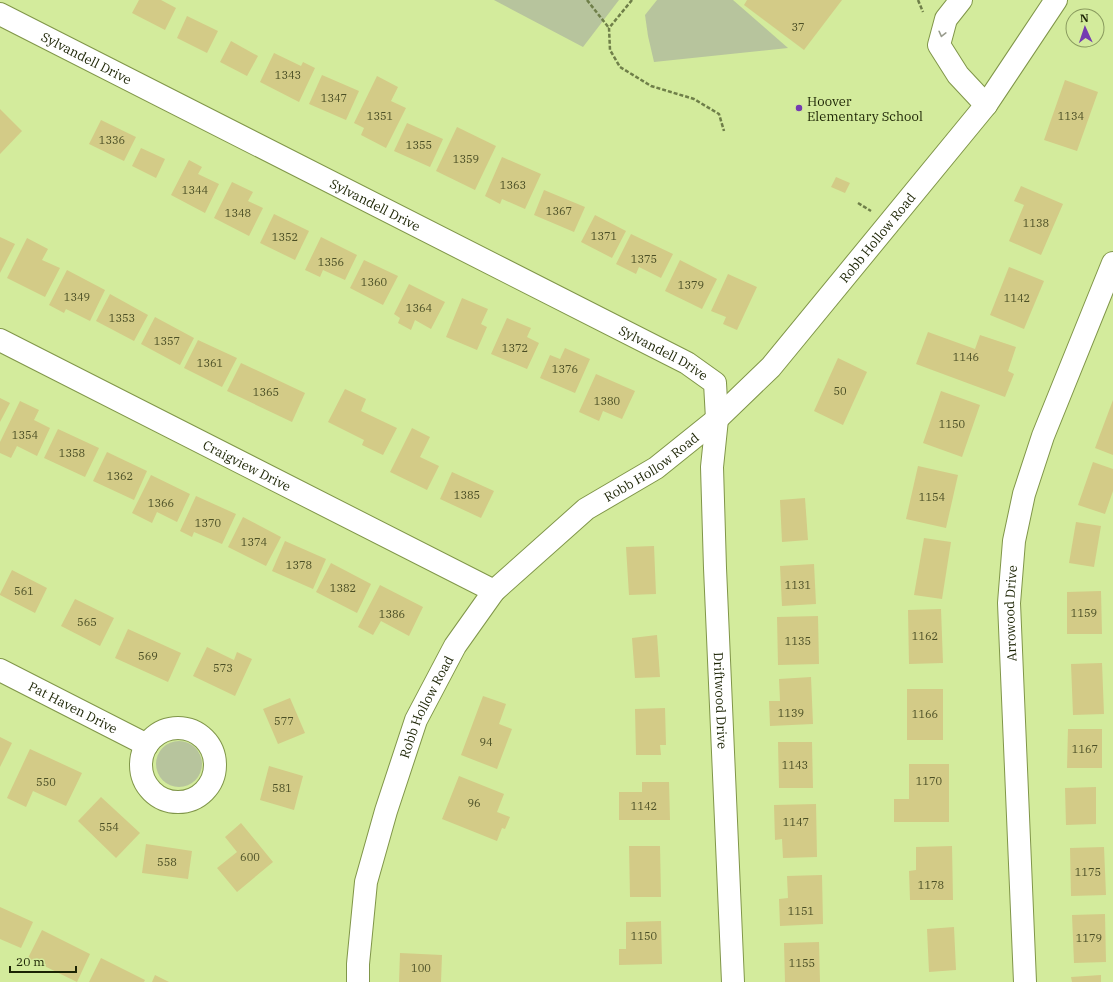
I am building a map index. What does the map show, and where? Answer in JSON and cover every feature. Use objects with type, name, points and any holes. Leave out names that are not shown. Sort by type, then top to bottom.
[{"type":"street","points":[[961,0],[946,19],[939,45],[958,75],[986,105]]},
{"type":"street","name":"Robb Hollow Road","points":[[358,982],[358,964],[366,882],[386,811],[416,720],[455,646],[494,591],[586,509],[656,468],[717,419],[771,367],[986,105],[1056,0]]},
{"type":"street","name":"Sylvandell Drive","points":[[0,14],[687,363],[715,383],[717,419]]},
{"type":"street","name":"Arrowood Drive","points":[[1025,982],[1009,603],[1014,541],[1024,494],[1043,436],[1113,263]]},
{"type":"street","name":"Craigview Drive","points":[[0,340],[494,591]]},
{"type":"street","name":"Driftwood Drive","points":[[717,419],[712,467],[733,982]]},
{"type":"street","name":"Pat Haven Drive","points":[[0,670],[146,745]]},
{"type":"path","points":[[587,0],[609,28],[610,50],[620,67],[651,86],[694,99],[719,114],[724,131]]},
{"type":"path","points":[[609,28],[632,0]]},
{"type":"path","points":[[918,0],[923,12]]},
{"type":"path","points":[[858,203],[873,212]]},
{"type":"green space","points":[[494,0],[619,0],[583,47]]},
{"type":"green space","points":[[657,0],[733,0],[788,48],[654,62],[645,15]]},
{"type":"green space","points":[[179,741],[192,745],[198,751],[202,764],[198,777],[192,783],[179,787],[166,783],[160,777],[156,764],[160,751],[166,745]]},
{"type":"building","points":[[139,0],[161,0],[176,8],[165,30],[132,13]]},
{"type":"building","points":[[747,0],[842,0],[804,50],[744,5]]},
{"type":"building","points":[[187,16],[218,31],[207,53],[177,38]]},
{"type":"building","points":[[231,41],[258,56],[247,76],[220,62]]},
{"type":"building","points":[[274,53],[301,66],[303,62],[315,68],[299,102],[260,82]]},
{"type":"building","points":[[322,75],[359,91],[346,120],[309,104]]},
{"type":"building","points":[[377,76],[398,87],[391,101],[406,108],[386,148],[361,135],[364,128],[354,123]]},
{"type":"building","points":[[1065,80],[1098,92],[1077,151],[1044,140]]},
{"type":"building","points":[[0,109],[22,131],[0,154]]},
{"type":"building","points":[[101,120],[136,137],[124,161],[89,144]]},
{"type":"building","points":[[407,123],[443,139],[430,167],[394,151]]},
{"type":"building","points":[[457,127],[496,146],[475,190],[436,171]]},
{"type":"building","points":[[141,148],[165,159],[156,178],[132,166]]},
{"type":"building","points":[[502,157],[541,174],[525,209],[502,199],[500,204],[485,196]]},
{"type":"building","points":[[189,160],[202,167],[198,174],[219,184],[205,213],[171,195]]},
{"type":"building","points":[[836,177],[850,183],[845,193],[831,187]]},
{"type":"building","points":[[232,182],[253,192],[248,201],[263,208],[249,236],[214,218]]},
{"type":"building","points":[[1021,186],[1063,204],[1041,255],[1009,241],[1024,205],[1014,201]]},
{"type":"building","points":[[544,190],[585,207],[574,232],[534,215]]},
{"type":"building","points":[[274,214],[309,231],[295,260],[260,243]]},
{"type":"building","points":[[595,215],[626,231],[612,258],[581,242]]},
{"type":"building","points":[[631,234],[673,254],[661,278],[639,267],[636,274],[616,264]]},
{"type":"building","points":[[0,237],[15,244],[0,273]]},
{"type":"building","points":[[321,237],[357,255],[345,280],[323,270],[320,277],[305,270]]},
{"type":"building","points":[[27,238],[48,249],[42,260],[60,268],[45,297],[7,278]]},
{"type":"building","points":[[364,260],[398,276],[383,305],[350,288]]},
{"type":"building","points":[[680,260],[717,279],[702,309],[665,291]]},
{"type":"building","points":[[1009,267],[1044,281],[1024,329],[990,315]]},
{"type":"building","points":[[67,270],[105,290],[90,321],[66,309],[64,313],[49,305]]},
{"type":"building","points":[[728,274],[757,287],[737,330],[723,324],[726,317],[711,311]]},
{"type":"building","points":[[409,284],[445,302],[431,329],[415,320],[411,330],[398,323],[400,318],[394,314]]},
{"type":"building","points":[[110,294],[148,315],[134,341],[96,321]]},
{"type":"building","points":[[462,298],[488,309],[481,324],[487,327],[477,350],[446,337]]},
{"type":"building","points":[[155,317],[194,338],[180,365],[141,344]]},
{"type":"building","points":[[507,318],[531,328],[527,337],[539,343],[527,369],[491,354]]},
{"type":"building","points":[[928,332],[975,349],[980,335],[1016,347],[1008,371],[1014,374],[1005,397],[916,364]]},
{"type":"building","points":[[198,340],[237,358],[222,387],[184,368]]},
{"type":"building","points":[[565,348],[590,359],[575,393],[540,378],[550,355],[560,359]]},
{"type":"building","points":[[838,358],[867,372],[843,425],[814,411]]},
{"type":"building","points":[[241,363],[305,393],[292,422],[227,391]]},
{"type":"building","points":[[596,374],[635,391],[622,419],[603,411],[599,421],[579,412]]},
{"type":"building","points":[[345,389],[366,399],[361,411],[397,428],[383,455],[362,445],[364,440],[328,422]]},
{"type":"building","points":[[941,391],[980,405],[962,457],[923,443]]},
{"type":"building","points":[[0,398],[10,403],[0,422]]},
{"type":"building","points":[[1113,400],[1113,455],[1095,448]]},
{"type":"building","points":[[20,401],[39,410],[34,420],[50,428],[37,456],[17,446],[11,458],[0,453],[0,442]]},
{"type":"building","points":[[412,428],[430,437],[420,457],[439,466],[427,490],[390,472]]},
{"type":"building","points":[[58,429],[99,448],[85,477],[44,458]]},
{"type":"building","points":[[107,452],[147,471],[134,500],[93,481]]},
{"type":"building","points":[[1093,462],[1113,469],[1113,491],[1105,514],[1078,505]]},
{"type":"building","points":[[918,466],[958,475],[946,528],[906,519]]},
{"type":"building","points":[[452,472],[494,491],[481,518],[440,499]]},
{"type":"building","points":[[151,475],[190,494],[177,522],[157,512],[152,523],[132,513]]},
{"type":"building","points":[[196,496],[236,514],[222,544],[194,532],[192,537],[180,531]]},
{"type":"building","points":[[805,498],[808,540],[782,542],[780,500]]},
{"type":"building","points":[[243,517],[281,537],[266,566],[228,547]]},
{"type":"building","points":[[1076,522],[1101,526],[1094,567],[1069,563]]},
{"type":"building","points":[[924,538],[951,542],[942,599],[914,595]]},
{"type":"building","points":[[285,541],[326,559],[313,589],[272,571]]},
{"type":"building","points":[[654,546],[656,594],[629,595],[626,547]]},
{"type":"building","points":[[331,563],[371,584],[357,613],[316,592]]},
{"type":"building","points":[[814,564],[816,604],[782,606],[780,566]]},
{"type":"building","points":[[12,570],[47,588],[35,613],[0,595]]},
{"type":"building","points":[[380,585],[423,607],[409,636],[381,621],[373,635],[358,627]]},
{"type":"building","points":[[1101,591],[1102,634],[1067,634],[1067,592]]},
{"type":"building","points":[[75,599],[114,618],[100,646],[61,626]]},
{"type":"building","points":[[941,609],[943,663],[909,664],[908,610]]},
{"type":"building","points":[[818,616],[819,664],[778,665],[777,617]]},
{"type":"building","points":[[128,629],[181,653],[168,682],[115,658]]},
{"type":"building","points":[[657,635],[660,677],[635,678],[632,638]]},
{"type":"building","points":[[207,647],[234,660],[237,652],[252,659],[235,696],[193,676]]},
{"type":"building","points":[[1102,663],[1104,714],[1073,715],[1071,664]]},
{"type":"building","points":[[811,677],[813,724],[770,726],[769,701],[780,701],[779,679]]},
{"type":"building","points":[[907,689],[943,689],[943,740],[907,740]]},
{"type":"building","points":[[483,696],[506,704],[499,724],[512,729],[497,769],[461,755]]},
{"type":"building","points":[[290,698],[305,733],[278,744],[263,709]]},
{"type":"building","points":[[665,708],[666,745],[660,745],[661,755],[636,755],[635,709]]},
{"type":"building","points":[[1068,729],[1102,729],[1102,768],[1067,768]]},
{"type":"building","points":[[0,737],[12,743],[0,767]]},
{"type":"building","points":[[778,742],[812,742],[813,788],[779,788]]},
{"type":"building","points":[[30,749],[82,773],[66,806],[33,791],[26,807],[7,798]]},
{"type":"building","points":[[909,764],[949,764],[949,822],[894,822],[894,799],[909,799]]},
{"type":"building","points":[[269,766],[303,776],[294,810],[260,800]]},
{"type":"building","points":[[459,776],[504,794],[497,812],[510,817],[505,829],[502,828],[497,841],[442,819]]},
{"type":"building","points":[[642,782],[669,782],[670,820],[619,820],[619,792],[642,792]]},
{"type":"building","points":[[1096,787],[1096,824],[1066,825],[1065,788]]},
{"type":"building","points":[[101,797],[140,833],[116,858],[78,821]]},
{"type":"building","points":[[816,804],[817,857],[783,858],[782,839],[775,840],[774,805]]},
{"type":"building","points":[[241,823],[273,862],[237,892],[217,868],[237,852],[225,837]]},
{"type":"building","points":[[146,844],[192,851],[188,879],[142,873]]},
{"type":"building","points":[[629,846],[660,846],[661,897],[630,897]]},
{"type":"building","points":[[952,846],[953,900],[910,900],[909,871],[916,870],[916,847]]},
{"type":"building","points":[[1104,847],[1106,895],[1071,896],[1070,848]]},
{"type":"building","points":[[822,875],[823,924],[780,926],[779,899],[788,898],[787,876]]},
{"type":"building","points":[[0,907],[33,922],[21,948],[0,939]]},
{"type":"building","points":[[1105,914],[1106,962],[1074,963],[1072,915]]},
{"type":"building","points":[[661,921],[662,964],[619,965],[619,949],[626,949],[626,922]]},
{"type":"building","points":[[954,927],[956,970],[929,972],[927,929]]},
{"type":"building","points":[[42,930],[90,954],[77,982],[28,958]]},
{"type":"building","points":[[819,942],[820,982],[785,982],[784,943]]},
{"type":"building","points":[[400,953],[442,955],[441,982],[399,982]]},
{"type":"building","points":[[101,958],[145,980],[144,982],[89,982]]},
{"type":"building","points":[[155,975],[169,982],[152,982]]},
{"type":"building","points":[[1101,975],[1101,982],[1072,982],[1071,977]]},
{"type":"place","name":"Hoover Elementary School","points":[[799,108]]}]
